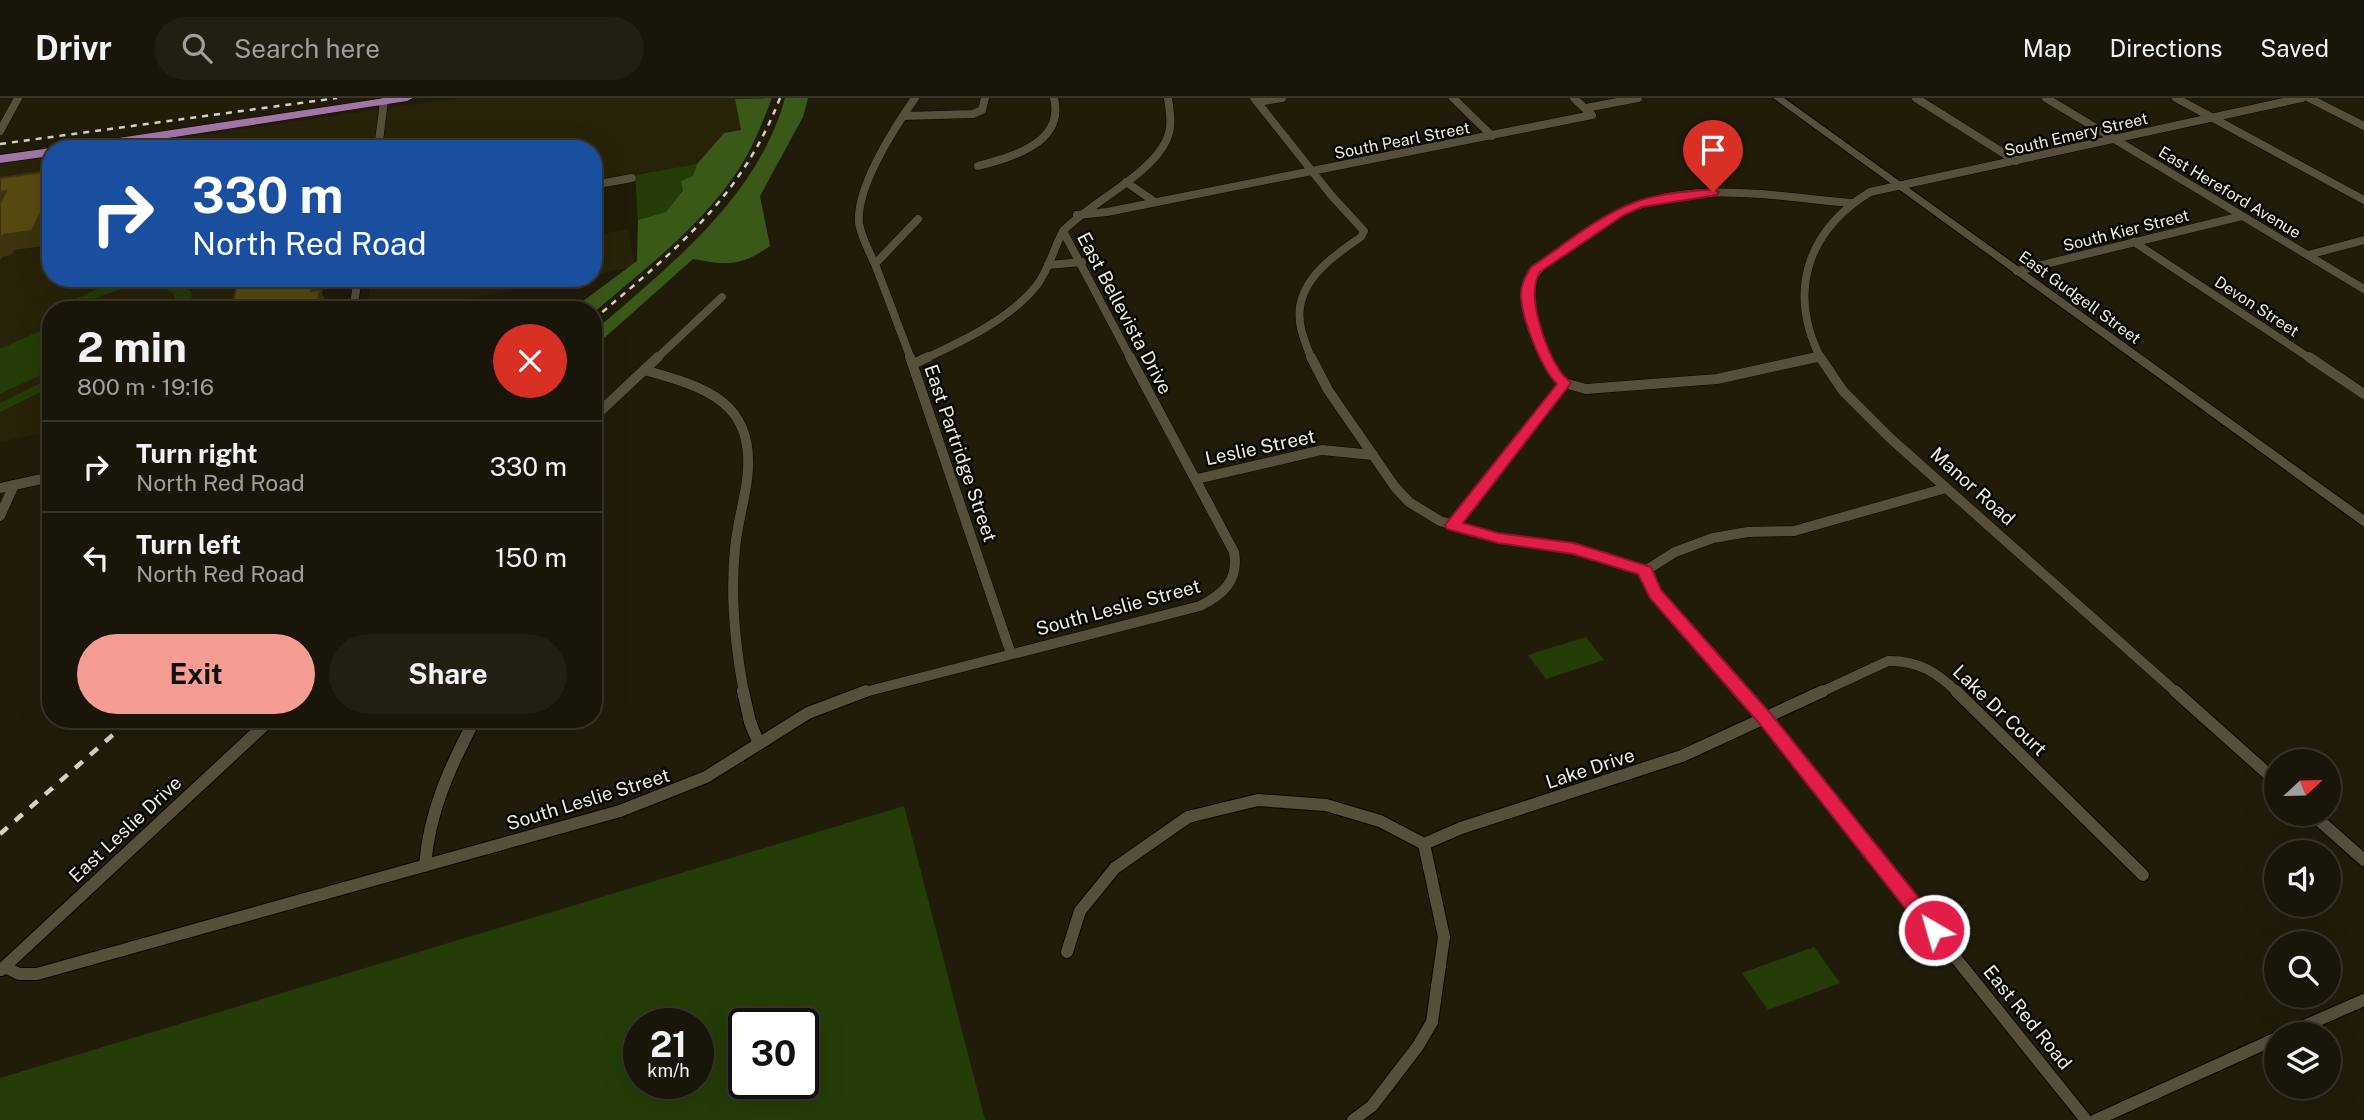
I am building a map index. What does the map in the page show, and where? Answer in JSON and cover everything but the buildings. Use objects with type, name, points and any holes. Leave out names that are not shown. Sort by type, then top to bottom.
[{"type":"main road","points":[[132,140],[407,98]]},
{"type":"main road","points":[[0,159],[42,153]]},
{"type":"street","points":[[0,131],[18,98]]},
{"type":"street","name":"East Partridge Street","points":[[915,98],[874,173],[862,202],[859,219],[863,237],[913,364],[1010,654]]},
{"type":"street","points":[[904,116],[973,114],[982,110],[985,98]]},
{"type":"street","points":[[978,166],[1007,158],[1039,141],[1055,124],[1058,110],[1054,98]]},
{"type":"street","name":"East Bellevista Drive","points":[[1168,98],[1172,123],[1168,138],[1152,160],[1126,182],[1077,215],[1063,231],[1082,262],[1234,552],[1236,575]]},
{"type":"street","points":[[1256,100],[1282,98]]},
{"type":"street","points":[[1452,98],[1492,136]]},
{"type":"street","points":[[1574,98],[1586,108]]},
{"type":"street","name":"South Pearl Street","points":[[1586,108],[1638,98]]},
{"type":"street","name":"East Gudgell Street","points":[[1778,98],[2363,521]]},
{"type":"street","points":[[1916,98],[2016,162]]},
{"type":"street","name":"East Hereford Avenue","points":[[2046,98],[2364,289]]},
{"type":"street","points":[[2176,98],[2364,200]]},
{"type":"street","name":"South Emery Street","points":[[1898,185],[1910,185],[2302,98]]},
{"type":"street","points":[[2309,98],[2364,126]]},
{"type":"street","points":[[1256,100],[1364,231],[1378,232]]},
{"type":"street","points":[[379,140],[384,102]]},
{"type":"street","name":"South Pearl Street","points":[[1077,215],[1314,172],[1590,117],[1592,113],[1586,108]]},
{"type":"street","points":[[602,183],[632,178]]},
{"type":"street","points":[[1126,182],[1156,202]]},
{"type":"street","name":"Manor Road","points":[[1898,185],[1870,192],[1851,203],[1826,232],[1806,266],[1807,312],[1819,357],[1849,398],[1946,488],[2264,770]]},
{"type":"street","points":[[1819,357],[1717,379],[1586,389],[1564,383],[1554,374],[1535,329],[1527,298],[1529,280],[1543,264],[1620,213],[1659,199],[1713,192],[1851,203]]},
{"type":"street","name":"South Kier Street","points":[[2017,271],[2242,216]]},
{"type":"street","points":[[875,264],[918,219]]},
{"type":"street","points":[[913,364],[954,346],[1014,306],[1037,285],[1063,231]]},
{"type":"street","points":[[1364,231],[1360,237],[1326,260],[1310,279],[1300,309],[1300,326],[1312,361],[1328,390],[1395,487],[1409,502],[1440,521],[1498,538],[1574,549],[1646,571],[1675,552],[1713,538],[1748,532],[1794,531],[1946,488]]},
{"type":"street","points":[[2308,255],[2364,240]]},
{"type":"street","name":"Devon Street","points":[[2134,242],[2364,394]]},
{"type":"street","points":[[1048,265],[1082,262]]},
{"type":"street","points":[[602,410],[722,297]]},
{"type":"street","points":[[644,370],[711,392],[732,410],[744,429],[749,462],[735,543],[732,616],[750,727],[760,744]]},
{"type":"street","points":[[1452,525],[1564,383]]},
{"type":"street","name":"Leslie Street","points":[[1196,479],[1322,450],[1373,455]]},
{"type":"street","points":[[0,488],[42,479]]},
{"type":"street","points":[[0,516],[14,485]]},
{"type":"street","name":"East Red Road","points":[[1646,571],[1646,578],[1656,594],[1765,718],[2085,1120]]},
{"type":"street","name":"South Leslie Street","points":[[2,969],[19,974],[37,974],[651,801],[706,777],[808,713],[863,692],[1200,606],[1228,589],[1236,575]]},
{"type":"street","name":"Lake Dr Court","points":[[1765,718],[1888,661],[1903,660],[1919,664],[1945,680],[2143,875]]},
{"type":"street","name":"Lake Drive","points":[[1424,844],[1461,828],[1682,756],[1765,718]]},
{"type":"street","name":"East Leslie Drive","points":[[2,969],[261,728]]},
{"type":"street","points":[[425,866],[429,820],[436,797],[470,728]]},
{"type":"street","points":[[1067,952],[1080,911],[1115,869],[1188,817],[1258,800],[1326,805],[1380,821],[1424,844],[1444,937],[1432,1021],[1418,1046],[1372,1106],[1353,1120]]},
{"type":"street","points":[[2326,826],[2364,860]]},
{"type":"street","points":[[2314,1022],[2364,1000]]},
{"type":"street","points":[[2095,1120],[2264,1044]]},
{"type":"shaded area","points":[[456,98],[739,98],[735,99],[742,130],[724,133],[697,164],[602,180],[602,140],[166,140]]},
{"type":"shaded area","points":[[42,158],[42,287],[236,287],[232,301],[42,301],[42,434],[0,442],[0,164]]},
{"type":"shaded area","points":[[628,229],[635,267],[602,273],[602,234]]},
{"type":"shaded area","points":[[370,287],[528,287],[456,301],[368,301]]},
{"type":"green space","points":[[772,98],[757,135],[732,180],[677,241],[602,305],[602,301],[583,301],[637,261],[638,220],[666,212],[683,190],[681,181],[693,176],[697,164],[724,133],[741,130],[735,99]]},
{"type":"green space","points":[[785,98],[808,98],[803,117],[760,196],[770,246],[750,258],[733,263],[693,259],[602,340],[602,324],[680,256],[732,199],[754,168],[772,134]]},
{"type":"green space","points":[[697,164],[693,176],[666,212],[638,220],[635,175]]},
{"type":"green space","points":[[102,287],[128,287],[89,301],[71,301]]},
{"type":"green space","points":[[158,287],[184,287],[191,291],[192,301],[176,301],[173,293]]},
{"type":"green space","points":[[42,330],[42,374],[0,394],[0,349]]},
{"type":"green space","points":[[42,382],[42,391],[0,412],[0,403]]},
{"type":"green space","points":[[1586,637],[1604,660],[1546,679],[1528,655]]},
{"type":"green space","points":[[904,806],[985,1120],[0,1120],[0,1078]]},
{"type":"green space","points":[[1814,947],[1840,983],[1768,1010],[1742,973]]},
{"type":"railway","points":[[0,144],[337,98]]},
{"type":"railway","points":[[602,312],[677,247],[725,195],[746,166],[780,98]]},
{"type":"railway","points":[[0,834],[121,728]]},
{"type":"route","points":[[1713,192],[1659,199],[1638,205],[1620,213],[1535,270],[1529,280],[1527,298],[1535,329],[1554,374],[1564,383],[1452,525],[1498,538],[1574,549],[1646,571],[1646,578],[1656,594],[1765,718],[1934,930]]}]
